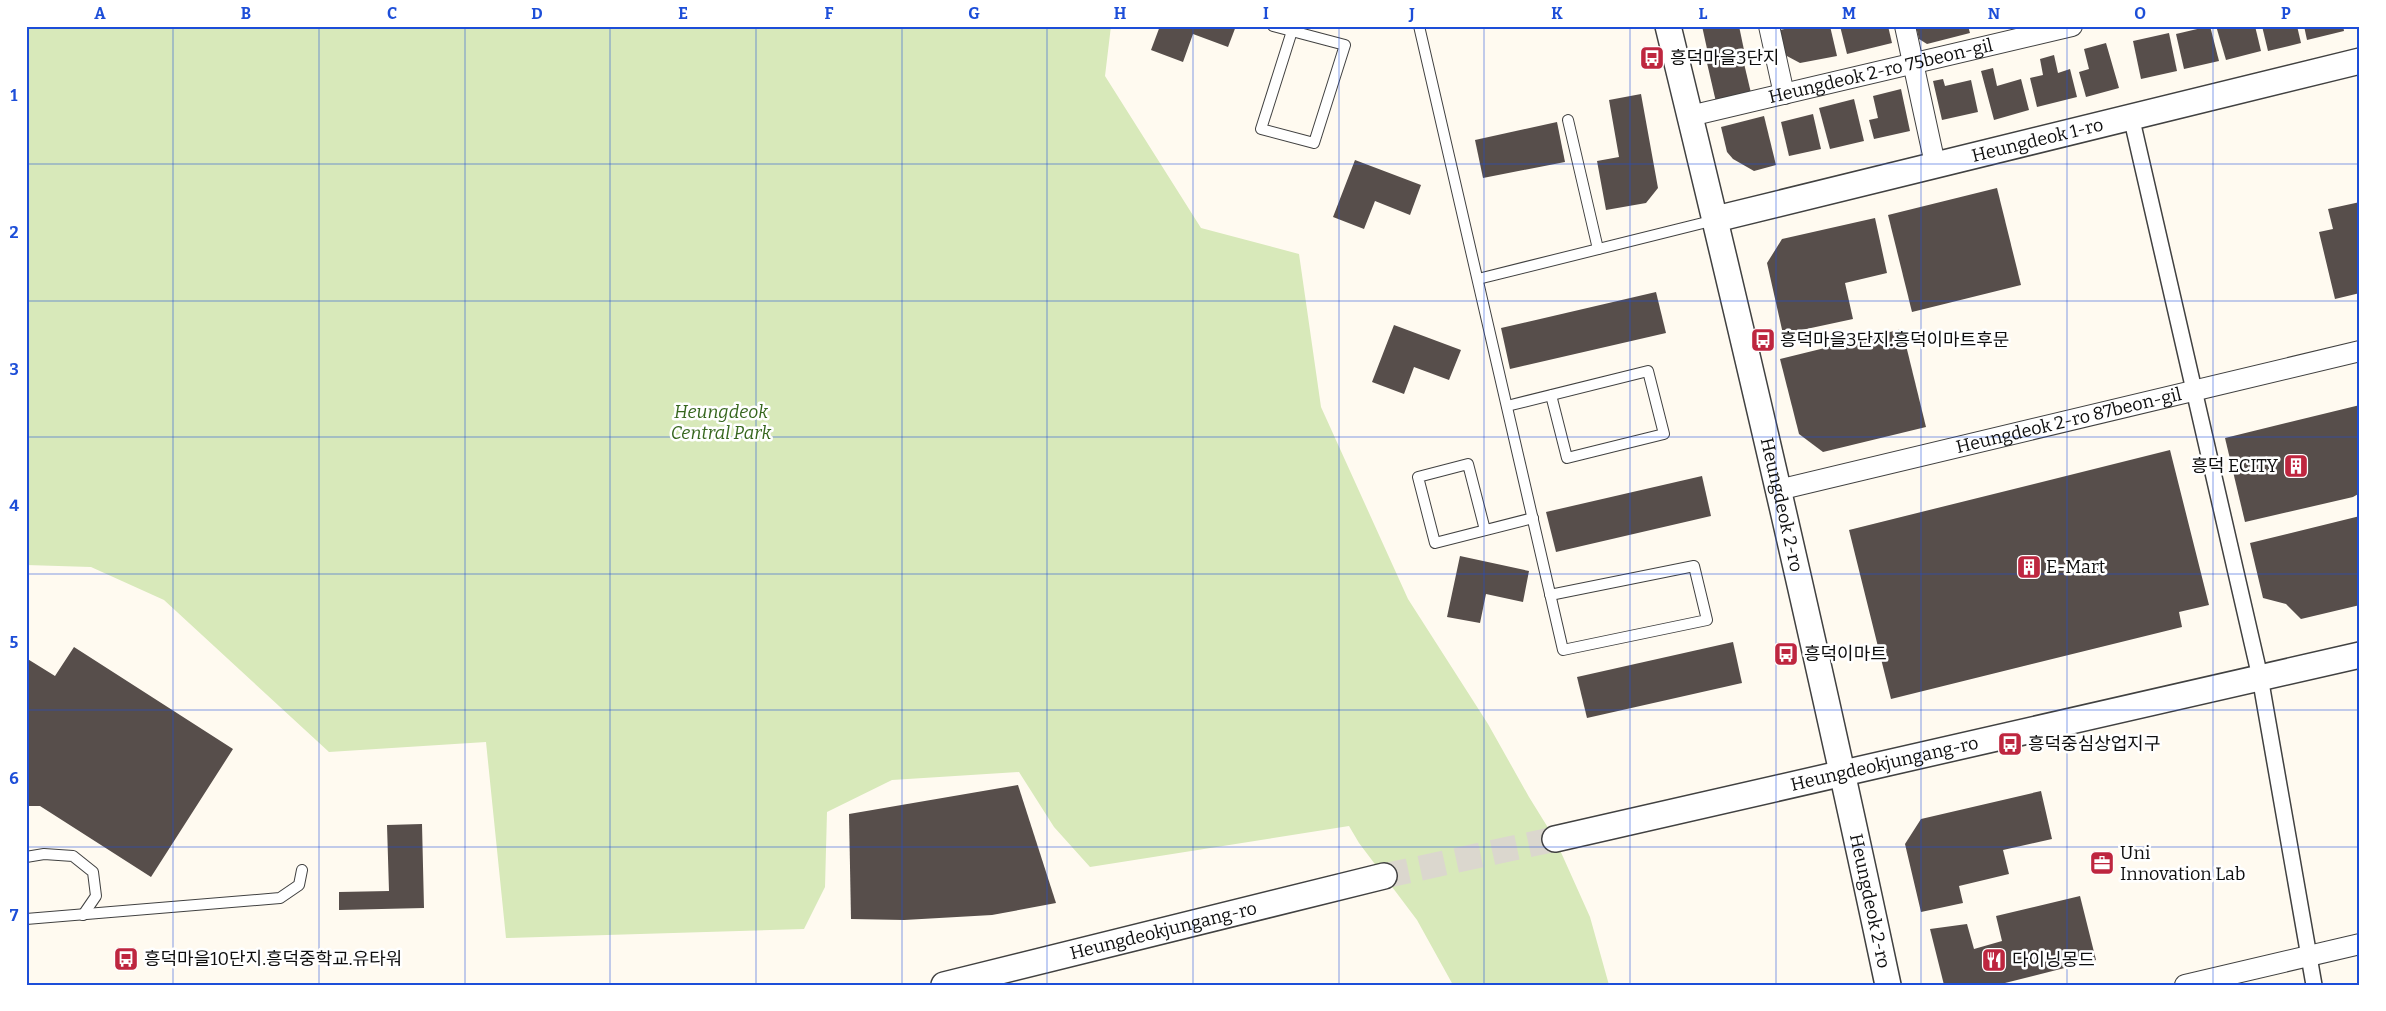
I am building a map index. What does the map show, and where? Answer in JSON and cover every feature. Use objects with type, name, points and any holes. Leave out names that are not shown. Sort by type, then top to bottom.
[{"type":"street","name":"Heungdeok 2-ro","points":[[1668,26],[1716,220],[1778,490],[1843,774],[1888,985]]},
{"type":"street","points":[[1769,26],[1784,94]]},
{"type":"street","points":[[1905,26],[1934,164]]},
{"type":"street","name":"Heungdeok 2-ro 75beon-gil","points":[[1690,116],[1914,64],[2040,30],[2072,26]]},
{"type":"street","name":"Heungdeok 1-ro","points":[[1716,220],[1934,164],[2360,61]]},
{"type":"street","points":[[2131,116],[2260,677],[2314,985]]},
{"type":"street","name":"Heungdeok 2-ro 87beon-gil","points":[[1778,490],[2194,389],[2360,351]]},
{"type":"street","name":"Heungdeokjungang-ro","points":[[1555,839],[2360,655]]},
{"type":"street","name":"Heungdeokjungang-ro","points":[[944,985],[1384,876]]},
{"type":"street","points":[[2185,985],[2360,944]]},
{"type":"lane","points":[[1273,26],[1292,31],[1345,45],[1314,143],[1261,129],[1292,31]]},
{"type":"lane","points":[[1419,26],[1478,279],[1550,595],[1563,650],[1707,620],[1694,566],[1550,595]]},
{"type":"lane","points":[[1568,120],[1598,249]]},
{"type":"lane","points":[[1478,279],[1716,220]]},
{"type":"lane","points":[[1507,406],[1551,395],[1648,371],[1664,434],[1566,458],[1551,395]]},
{"type":"lane","points":[[1485,530],[1468,464],[1418,477],[1435,543],[1533,518]]},
{"type":"lane","points":[[26,857],[44,854],[73,856],[93,872],[96,896],[83,915]]},
{"type":"lane","points":[[26,919],[280,898],[299,885],[302,870]]},
{"type":"green space","name":"Heungdeok Central Park","points":[[26,26],[1111,26],[1105,76],[1201,228],[1299,254],[1321,407],[1408,599],[1488,724],[1555,839],[1590,917],[1609,985],[1453,985],[1417,920],[1359,843],[1349,826],[1090,867],[1054,827],[1019,772],[892,780],[827,812],[825,887],[804,929],[506,938],[486,742],[329,752],[164,600],[91,567],[26,565]]},
{"type":"building","points":[[1160,26],[1236,26],[1228,47],[1193,34],[1183,62],[1151,50]]},
{"type":"building","points":[[1702,26],[1739,26],[1744,50],[1709,58]]},
{"type":"building","points":[[1798,26],[1830,26],[1837,56],[1800,63],[1785,55],[1780,30]]},
{"type":"building","points":[[1840,26],[1888,26],[1892,43],[1847,54]]},
{"type":"building","points":[[1916,26],[1968,26],[1970,33],[1927,44],[1919,39]]},
{"type":"building","points":[[2210,26],[2219,61],[2184,69],[2176,34]]},
{"type":"building","points":[[2216,26],[2255,26],[2261,51],[2226,60]]},
{"type":"building","points":[[2262,26],[2297,26],[2301,43],[2268,51]]},
{"type":"building","points":[[2304,26],[2343,26],[2344,31],[2307,40]]},
{"type":"building","points":[[2169,33],[2177,71],[2141,79],[2133,41]]},
{"type":"building","points":[[2106,43],[2119,88],[2086,97],[2079,72],[2089,69],[2084,49]]},
{"type":"building","points":[[1742,55],[1751,93],[1716,102],[1707,63]]},
{"type":"building","points":[[2054,55],[2058,73],[2070,69],[2077,97],[2037,107],[2030,78],[2043,75],[2040,59]]},
{"type":"building","points":[[1993,68],[1997,86],[2021,79],[2029,110],[1994,120],[1981,71]]},
{"type":"building","points":[[1943,79],[1945,86],[1971,80],[1978,112],[1942,120],[1933,81]]},
{"type":"building","points":[[1901,89],[1910,131],[1874,139],[1869,120],[1878,118],[1873,96]]},
{"type":"building","points":[[1641,94],[1658,188],[1646,203],[1606,210],[1597,161],[1619,157],[1609,100]]},
{"type":"building","points":[[1854,99],[1864,141],[1830,149],[1819,108]]},
{"type":"building","points":[[1813,114],[1821,149],[1789,156],[1781,122]]},
{"type":"building","points":[[1764,116],[1776,165],[1754,171],[1733,159],[1727,152],[1721,127]]},
{"type":"building","points":[[1557,122],[1565,162],[1483,178],[1475,140]]},
{"type":"building","points":[[1355,160],[1421,185],[1410,215],[1375,201],[1364,229],[1333,217]]},
{"type":"building","points":[[1997,188],[2021,285],[1912,312],[1888,215]]},
{"type":"building","points":[[2360,202],[2360,293],[2335,299],[2319,232],[2333,229],[2328,209]]},
{"type":"building","points":[[1875,218],[1887,273],[1845,283],[1853,319],[1783,334],[1767,263],[1782,239]]},
{"type":"building","points":[[1656,292],[1666,333],[1510,369],[1501,328]]},
{"type":"building","points":[[1394,325],[1461,350],[1449,380],[1414,367],[1404,394],[1372,382]]},
{"type":"building","points":[[1902,329],[1926,427],[1823,452],[1799,434],[1780,359]]},
{"type":"building","name":"흥덕 ECITY","points":[[2360,405],[2360,493],[2353,497],[2245,522],[2225,438]]},
{"type":"building","name":"E-Mart","points":[[2170,450],[2209,605],[2179,612],[2182,627],[1891,699],[1849,530]]},
{"type":"building","points":[[1702,476],[1711,516],[1556,552],[1546,512]]},
{"type":"building","points":[[2360,516],[2360,605],[2301,619],[2286,604],[2263,598],[2250,543]]},
{"type":"building","points":[[1460,556],[1529,571],[1523,602],[1486,594],[1480,623],[1447,617]]},
{"type":"building","points":[[1733,642],[1742,683],[1587,718],[1577,677]]},
{"type":"building","points":[[74,647],[233,749],[151,877],[40,806],[26,806],[26,658],[55,676]]},
{"type":"building","points":[[1018,785],[1056,903],[992,915],[904,920],[851,919],[849,814]]},
{"type":"building","points":[[2041,791],[2052,839],[2003,850],[2009,874],[1959,886],[1963,903],[1921,912],[1905,844],[1921,819]]},
{"type":"building","points":[[422,824],[424,908],[339,910],[339,892],[389,891],[387,825]]},
{"type":"building","points":[[2080,896],[2096,960],[1997,985],[1944,985],[1930,929],[1967,924],[1974,949],[2002,941],[1996,916]]},
{"type":"tunnel","points":[[1384,876],[1555,839]]},
{"type":"place","name":"흥덕마을3단지","points":[[1652,58]]},
{"type":"place","name":"흥덕마을3단지.흥덕이마트후문","points":[[1763,340]]},
{"type":"place","name":"흥덕 ECITY","points":[[2296,466]]},
{"type":"place","name":"E-Mart","points":[[2029,567]]},
{"type":"place","name":"흥덕이마트","points":[[1786,654]]},
{"type":"place","name":"흥덕중심상업지구","points":[[2010,744]]},
{"type":"place","name":"Uni Innovation Lab","points":[[2102,863]]},
{"type":"place","name":"흥덕마을10단지.흥덕중학교.유타워","points":[[126,959]]},
{"type":"place","name":"다이닝몽드","points":[[1994,960]]}]
